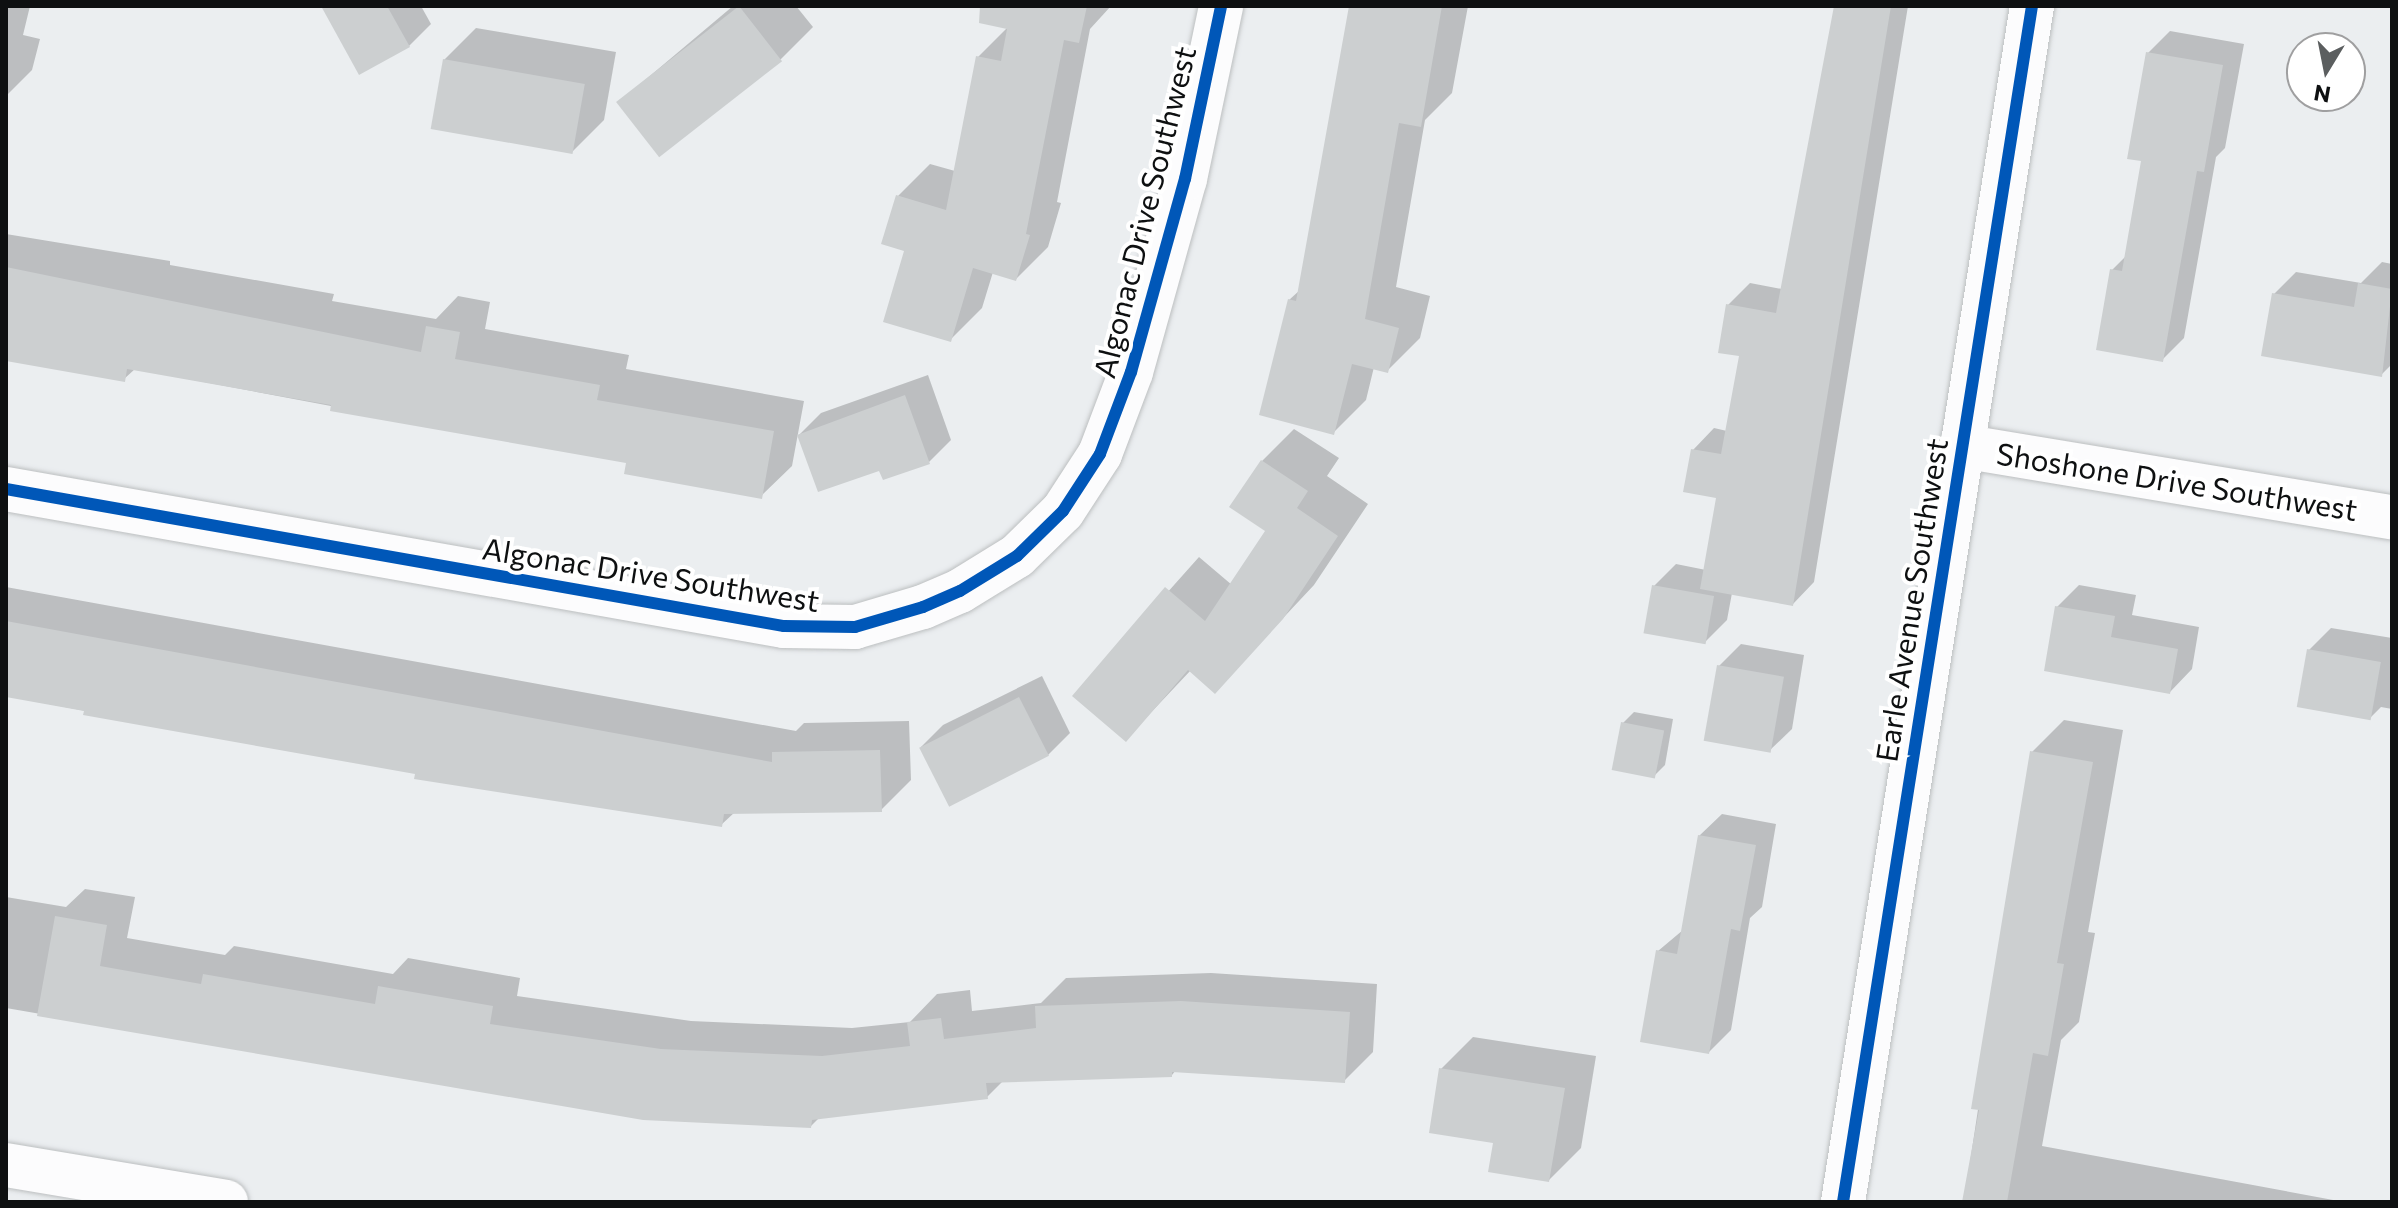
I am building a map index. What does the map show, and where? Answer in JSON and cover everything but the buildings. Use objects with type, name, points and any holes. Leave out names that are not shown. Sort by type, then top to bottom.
[{"type":"street","name":"Algonac Drive Southwest","points":[[6,489],[784,626],[855,627],[923,607],[960,591],[1017,556],[1063,511],[1100,454],[1131,372],[1182,193],[1221,6]]},
{"type":"street","name":"Earle Avenue Southwest","points":[[1843,1202],[2032,6]]},
{"type":"street","name":"Shoshone Drive Southwest","points":[[1961,446],[2392,517]]},
{"type":"street","points":[[6,1165],[226,1202]]},
{"type":"cycle path","points":[[6,489],[784,626],[855,627],[923,607],[960,591],[1017,556],[1063,511],[1100,454],[1131,372],[1185,179],[1221,6]]},
{"type":"cycle path","points":[[1843,1202],[2032,6]]}]
